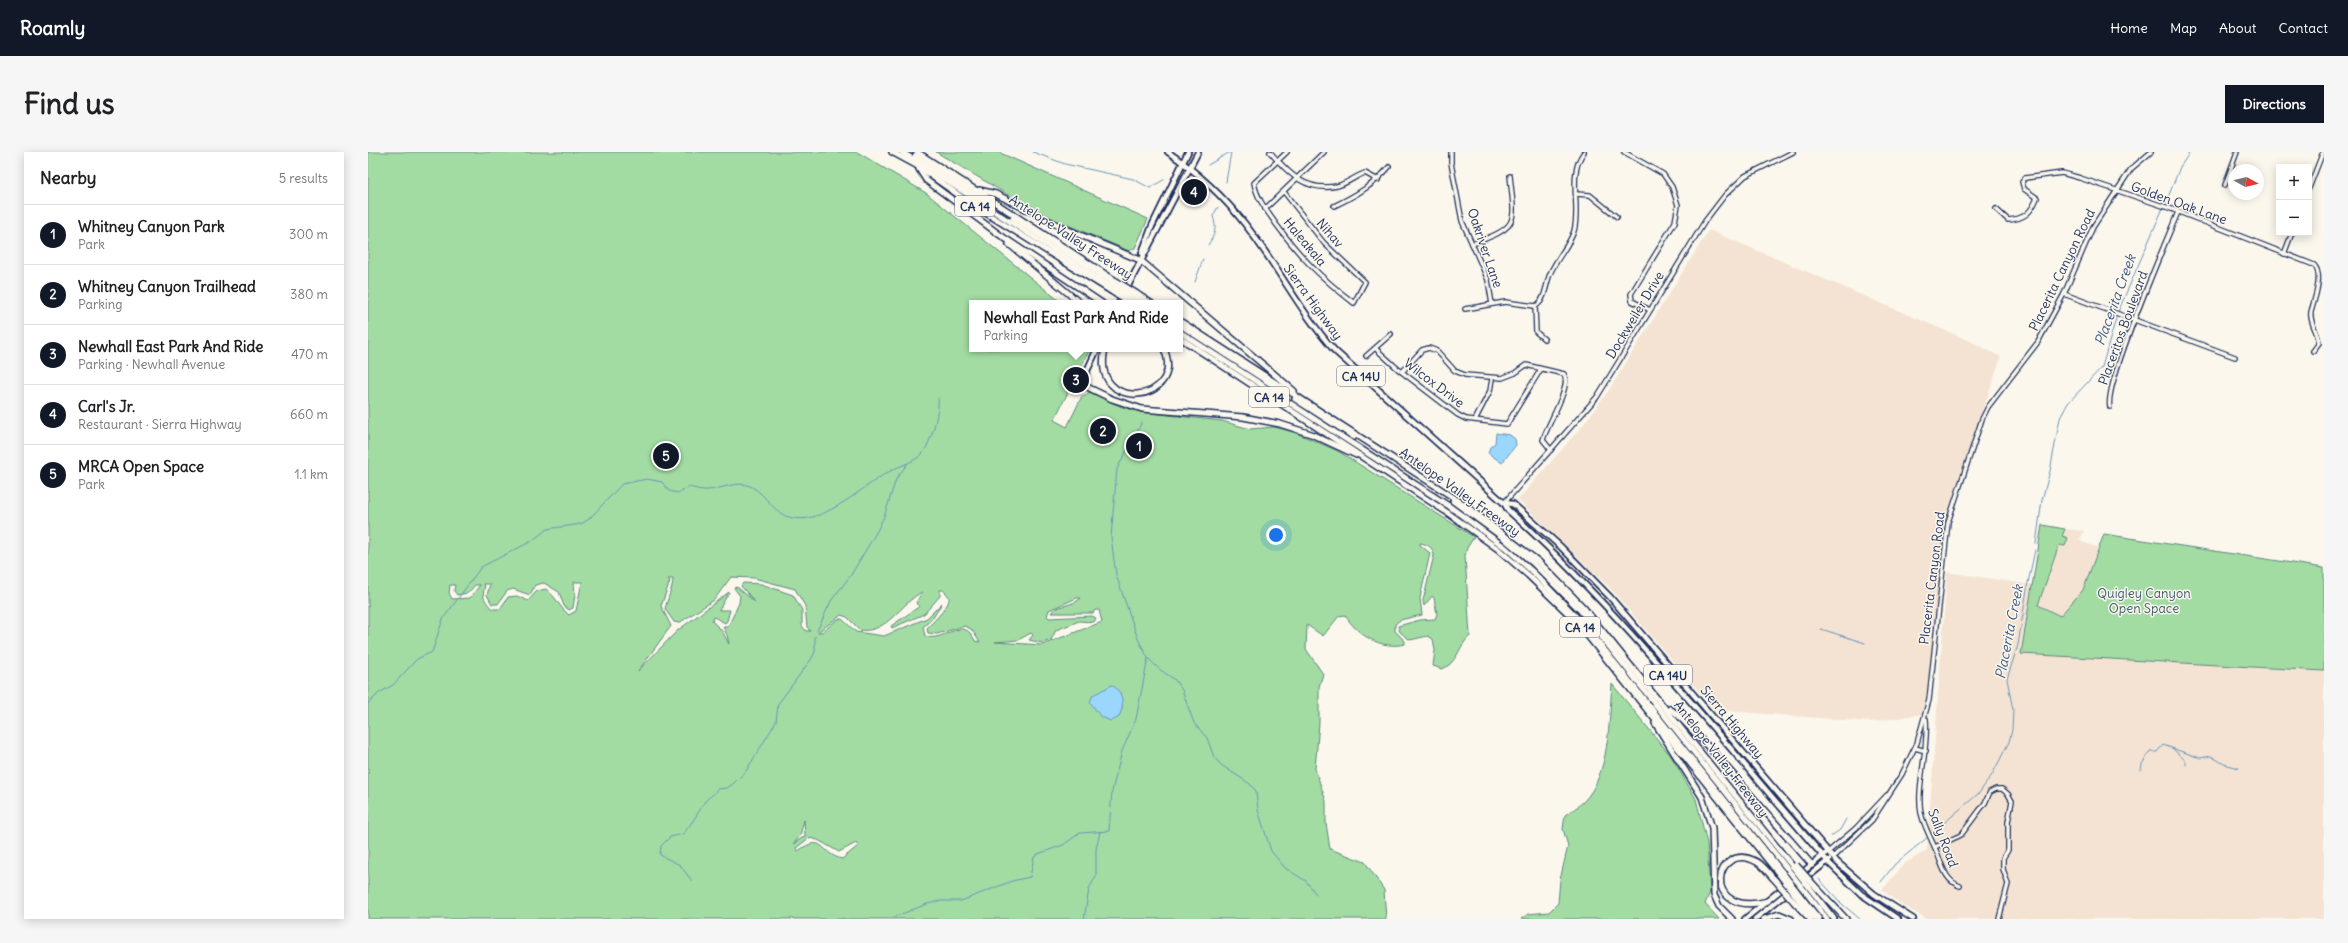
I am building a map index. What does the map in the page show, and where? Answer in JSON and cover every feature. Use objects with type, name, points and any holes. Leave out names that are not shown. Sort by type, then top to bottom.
[{"type":"highway","name":"Antelope Valley Freeway","points":[[892,152],[916,165],[970,203],[1114,286],[1134,300]]},
{"type":"highway","points":[[902,152],[1114,286]]},
{"type":"highway","points":[[909,152],[1114,286]]},
{"type":"highway","name":"Antelope Valley Freeway","points":[[917,152],[978,190],[1134,300]]},
{"type":"highway","points":[[916,165],[926,180],[1000,235],[1098,300]]},
{"type":"highway","points":[[978,190],[996,194],[1055,224],[1140,260],[1310,405]]},
{"type":"highway","points":[[1000,235],[1076,300]]},
{"type":"highway","points":[[1121,300],[1123,294]]},
{"type":"highway","name":"Antelope Valley Freeway","points":[[1183,323],[1310,405],[1521,547],[1584,608],[1666,707],[1793,868]]},
{"type":"highway","points":[[1183,327],[1480,518],[1566,595],[1600,632],[1834,919]]},
{"type":"highway","points":[[1183,334],[1477,526],[1506,548],[1533,572],[1587,628],[1780,873]]},
{"type":"highway","name":"Antelope Valley Freeway","points":[[1183,340],[1359,455],[1498,549],[1575,620],[1780,873],[1814,919]]},
{"type":"highway","points":[[1105,352],[1103,366],[1109,382],[1122,392],[1133,395],[1150,392],[1163,380],[1168,364],[1165,352]]},
{"type":"highway","points":[[1081,384],[1112,399],[1142,408],[1243,417],[1280,424],[1311,434],[1349,453],[1359,455]]},
{"type":"highway","points":[[1666,707],[1677,714],[1716,755],[1812,865]]},
{"type":"highway","points":[[1651,715],[1658,730],[1707,807],[1712,828],[1714,895],[1719,906],[1732,919]]},
{"type":"highway","points":[[1768,900],[1746,908],[1729,902],[1722,893],[1721,874],[1732,863],[1747,859],[1761,865],[1775,880],[1819,919]]},
{"type":"highway","points":[[1793,868],[1809,887],[1846,919]]},
{"type":"highway","points":[[1809,887],[1827,919]]},
{"type":"highway","points":[[1799,900],[1810,919]]},
{"type":"highway","points":[[1764,919],[1777,914],[1791,919]]},
{"type":"main road","name":"Sierra Highway","points":[[1168,152],[1189,167],[1214,189],[1245,224],[1314,326],[1335,351],[1504,503],[1508,510],[1560,557],[1617,616],[1827,861],[1861,894],[1898,919]]},
{"type":"main road","points":[[1140,260],[1147,236],[1188,152]]},
{"type":"main road","points":[[1123,294],[1140,260],[1159,229],[1189,167],[1198,152]]},
{"type":"main road","points":[[1081,384],[1096,352]]},
{"type":"main road","name":"Sierra Highway","points":[[1504,503],[1513,504],[1553,540],[1610,597],[1828,852],[1865,887],[1913,919]]},
{"type":"main road","name":"Placerita Canyon Road","points":[[1745,919],[1828,852]]},
{"type":"main road","name":"Placerita Canyon Road","points":[[1755,919],[1833,857]]},
{"type":"street","points":[[1270,152],[1297,179],[1308,186],[1339,186],[1355,176],[1365,173],[1378,180]]},
{"type":"street","points":[[1278,161],[1287,152]]},
{"type":"street","points":[[1265,209],[1324,152]]},
{"type":"street","name":"Oakriver Lane","points":[[1451,152],[1451,163],[1462,221],[1488,280],[1492,304]]},
{"type":"street","points":[[1465,309],[1492,304],[1520,303],[1534,306],[1541,302],[1550,274],[1574,231],[1576,173],[1584,152]]},
{"type":"street","points":[[1624,152],[1663,174],[1672,187],[1678,205],[1675,222],[1631,294],[1632,301],[1650,310]]},
{"type":"street","name":"Dockweiler Drive","points":[[1504,503],[1597,397],[1704,221],[1725,195],[1745,176],[1793,152]]},
{"type":"street","name":"Placerita Canyon Road","points":[[1833,857],[1868,826],[1892,790],[1915,748],[1926,718],[1950,510],[1985,413],[2034,349],[2064,294],[2093,227],[2131,169],[2151,152]]},
{"type":"street","points":[[2226,185],[2238,152]]},
{"type":"street","points":[[2312,180],[2323,152]]},
{"type":"street","name":"Haleakala","points":[[1278,161],[1254,183],[1256,193],[1265,209],[1304,260],[1354,303]]},
{"type":"street","points":[[1334,206],[1378,180],[1389,167]]},
{"type":"street","name":"Golden Oak Lane","points":[[1996,209],[2008,220],[2018,219],[2028,214],[2037,198],[2024,189],[2022,182],[2025,178],[2030,176],[2062,173],[2178,212],[2314,265],[2319,270],[2316,300],[2310,316],[2318,338],[2318,343],[2313,351]]},
{"type":"street","points":[[1472,244],[1501,233],[1510,224],[1513,211],[1510,176]]},
{"type":"street","name":"Nihav","points":[[1284,192],[1324,243],[1365,282],[1354,303]]},
{"type":"street","points":[[1576,194],[1590,195],[1617,217]]},
{"type":"street","name":"Placeritos Boulevard","points":[[2110,407],[2110,389],[2134,320],[2178,212]]},
{"type":"street","points":[[2284,254],[2291,236]]},
{"type":"street","points":[[2064,294],[2235,357]]},
{"type":"street","points":[[1534,306],[1536,332],[1544,339]]},
{"type":"street","points":[[1366,356],[1392,334]]},
{"type":"street","points":[[1402,372],[1422,350],[1429,348],[1437,351],[1458,373],[1492,378],[1513,374],[1524,365],[1564,374],[1566,378],[1554,415],[1543,440],[1551,450]]},
{"type":"street","name":"Wilcox Drive","points":[[1376,349],[1402,372],[1458,415],[1475,420],[1507,424],[1541,369]]},
{"type":"street","points":[[1475,420],[1490,391],[1492,378]]},
{"type":"street","name":"Sally Road","points":[[1926,718],[1928,735],[1920,802],[1921,813],[1944,871],[1950,881],[1960,886]]},
{"type":"street","points":[[1915,748],[1926,751]]},
{"type":"street","points":[[1935,847],[1960,835],[1985,803],[1990,792],[1996,789],[2002,789],[2008,794],[2012,801],[2008,822],[2008,850],[2003,858],[2003,869],[2008,884],[1999,919]]},
{"type":"street","name":"Placerita Canyon Road","points":[[1828,852],[1856,828],[1892,790]]},
{"type":"shaded area","points":[[1709,230],[1970,341],[2001,357],[1947,513],[1942,544],[1931,667],[1923,714],[1871,722],[1715,710],[1609,587],[1518,500],[1583,425],[1609,390]]},
{"type":"shaded area","points":[[2065,529],[2084,531],[2080,539],[2082,542],[2099,548],[2083,590],[2060,616],[2038,605],[2059,545],[2065,546],[2068,539],[2062,536]]},
{"type":"shaded area","points":[[1947,572],[2032,585],[2022,654],[2324,671],[2324,919],[1927,919],[1900,904],[1882,890],[1904,864],[1927,850]]},
{"type":"green space","points":[[368,152],[857,152],[926,193],[1058,300],[969,300],[969,352],[1088,352],[1054,420],[1067,427],[1082,396],[1085,396],[1089,392],[1122,407],[1141,412],[1222,421],[1250,429],[1274,427],[1294,432],[1338,451],[1474,537],[1467,548],[1465,556],[1470,636],[1463,644],[1455,659],[1447,667],[1442,669],[1433,666],[1435,650],[1433,639],[1428,636],[1410,640],[1400,632],[1398,626],[1420,620],[1435,619],[1437,614],[1434,598],[1432,596],[1424,606],[1423,601],[1434,555],[1431,548],[1425,544],[1420,543],[1420,545],[1430,553],[1420,598],[1422,615],[1400,620],[1395,624],[1395,631],[1405,641],[1405,644],[1387,645],[1370,639],[1356,629],[1345,615],[1339,616],[1323,636],[1307,625],[1306,649],[1323,674],[1319,687],[1319,723],[1315,769],[1326,801],[1326,823],[1330,849],[1365,862],[1384,890],[1386,919],[368,919]],"holes":[[[731,577],[754,578],[795,589],[805,606],[807,627],[810,631],[806,631],[802,626],[802,610],[793,595],[761,584],[743,583],[741,586],[755,602],[737,587],[734,588],[740,596],[739,603],[728,627],[723,627],[729,644],[722,631],[712,621],[714,617],[725,623],[727,621],[730,610],[719,610],[729,592],[677,631],[638,671],[671,626],[661,606],[670,581],[668,579],[673,579],[673,582],[665,609],[674,622],[679,623],[714,600]],[[574,582],[582,582],[576,611],[569,615],[546,589],[537,591],[528,601],[517,596],[508,597],[500,609],[492,609],[484,599],[483,593],[485,586],[483,584],[490,584],[487,595],[492,604],[498,604],[507,591],[513,589],[530,595],[535,585],[544,583],[559,592],[564,606],[569,610],[573,608],[575,595]],[[450,585],[455,585],[454,591],[457,595],[468,593],[475,585],[480,585],[470,598],[452,599],[449,593]],[[940,590],[943,590],[949,597],[949,600],[941,614],[927,628],[928,633],[937,634],[965,626],[971,629],[980,642],[975,641],[970,633],[959,629],[939,636],[925,636],[923,627],[933,618],[942,603],[927,618],[884,636],[856,632],[842,619],[838,619],[822,632],[818,632],[841,615],[847,617],[860,630],[870,630],[878,627],[886,623],[907,603],[922,592],[916,603],[920,606],[891,626],[892,628],[924,614],[940,596]],[[1077,598],[1081,598],[1074,603],[1056,608],[1051,613],[1093,613],[1095,610],[1099,610],[1102,622],[1042,645],[995,642],[1018,640],[1031,633],[1033,635],[1029,640],[1042,643],[1051,640],[1056,630],[1079,621],[1094,622],[1096,618],[1092,616],[1049,618],[1047,616],[1049,610]],[[804,820],[805,836],[793,844],[800,836]],[[809,838],[818,840],[839,852],[856,843],[858,846],[842,859],[830,853],[818,844],[806,846],[798,851],[796,848]]]},
{"type":"green space","points":[[936,152],[998,152],[1148,219],[1135,248],[1129,251],[1035,211]]},
{"type":"green space","name":"Quigley Canyon Open Space","points":[[2042,525],[2065,529],[2062,536],[2068,538],[2065,546],[2059,545],[2038,605],[2060,616],[2083,590],[2104,534],[2324,568],[2324,671],[2021,654]]},
{"type":"green space","points":[[1612,684],[1671,756],[1696,799],[1707,843],[1710,892],[1705,904],[1719,919],[1521,919],[1528,914],[1549,912],[1558,903],[1560,880],[1568,846],[1563,829],[1565,815],[1583,802],[1592,791],[1598,778],[1603,762],[1609,730]]},
{"type":"water","points":[[1496,433],[1510,435],[1515,439],[1516,445],[1502,463],[1488,453],[1490,447],[1495,443]]},
{"type":"water","points":[[1112,685],[1121,696],[1122,710],[1118,718],[1110,721],[1100,716],[1090,702],[1093,695]]},
{"type":"waterway","points":[[1033,152],[1065,164],[1133,179],[1150,188],[1165,179]]},
{"type":"waterway","points":[[1208,165],[1230,152]]},
{"type":"waterway","points":[[1226,182],[1231,152]]},
{"type":"waterway","name":"Placerita Creek","points":[[2165,205],[2180,167],[2190,152]]},
{"type":"waterway","points":[[1208,245],[1215,231],[1213,216],[1218,207]]},
{"type":"waterway","name":"Placerita Creek","points":[[2118,312],[2163,208]]},
{"type":"waterway","points":[[1195,282],[1203,259]]},
{"type":"waterway","name":"Placerita Creek","points":[[2036,544],[2042,500],[2050,471],[2060,418],[2068,403],[2102,367],[2117,315]]},
{"type":"waterway","points":[[368,704],[379,693],[393,685],[417,659],[432,652],[443,619],[481,567],[532,541],[547,529],[581,524],[589,519],[622,484],[647,479],[662,482],[669,491],[678,493],[689,487],[700,490],[710,490],[740,484],[752,487],[775,509],[786,516],[792,518],[805,518],[818,515],[832,509],[883,475],[919,457],[927,446],[936,420],[938,398]]},
{"type":"waterway","points":[[889,919],[927,904],[940,901],[961,901],[1012,881],[1030,877],[1034,857],[1038,854],[1063,845],[1080,833],[1109,831],[1112,791],[1122,751],[1136,719],[1148,658],[1138,639],[1116,575],[1111,537],[1117,469],[1142,422]]},
{"type":"waterway","points":[[817,631],[831,601],[851,575],[877,531],[885,514],[896,479],[908,463]]},
{"type":"waterway","name":"Placerita Creek","points":[[1930,835],[1979,793],[1992,775],[2009,742],[2012,730],[2013,710],[2007,679],[2018,645],[2035,550]]},
{"type":"waterway","points":[[1821,629],[1865,643]]},
{"type":"waterway","points":[[692,881],[680,865],[660,855],[661,846],[670,837],[683,834],[692,823],[705,801],[717,789],[727,788],[746,771],[776,722],[778,704],[812,658],[815,652],[815,636]]},
{"type":"waterway","points":[[1148,658],[1159,669],[1175,680],[1182,690],[1194,723],[1207,738],[1214,757],[1221,765],[1250,784],[1256,791],[1258,810],[1271,851],[1285,868],[1306,881],[1316,894]]},
{"type":"waterway","points":[[2141,770],[2142,764],[2150,752],[2157,752],[2163,745],[2200,758],[2211,756],[2224,764],[2239,768]]},
{"type":"waterway","points":[[2172,748],[2186,761],[2186,765]]},
{"type":"waterway","points":[[1831,836],[1840,830],[1846,819]]},
{"type":"waterway","points":[[1084,919],[1089,889],[1096,876],[1096,849],[1100,832]]},
{"type":"waterway","name":"Placerita Creek","points":[[1881,882],[1895,864],[1928,837]]},
{"type":"waterway","points":[[1819,879],[1842,904],[1860,919]]},
{"type":"place","name":"Carl's Jr.","points":[[1194,192]]},
{"type":"place","name":"Newhall East Park And Ride","points":[[1076,380]]},
{"type":"place","name":"Whitney Canyon Trailhead","points":[[1103,431]]},
{"type":"place","name":"Whitney Canyon Park","points":[[1139,446]]},
{"type":"place","name":"MRCA Open Space","points":[[666,456]]}]
